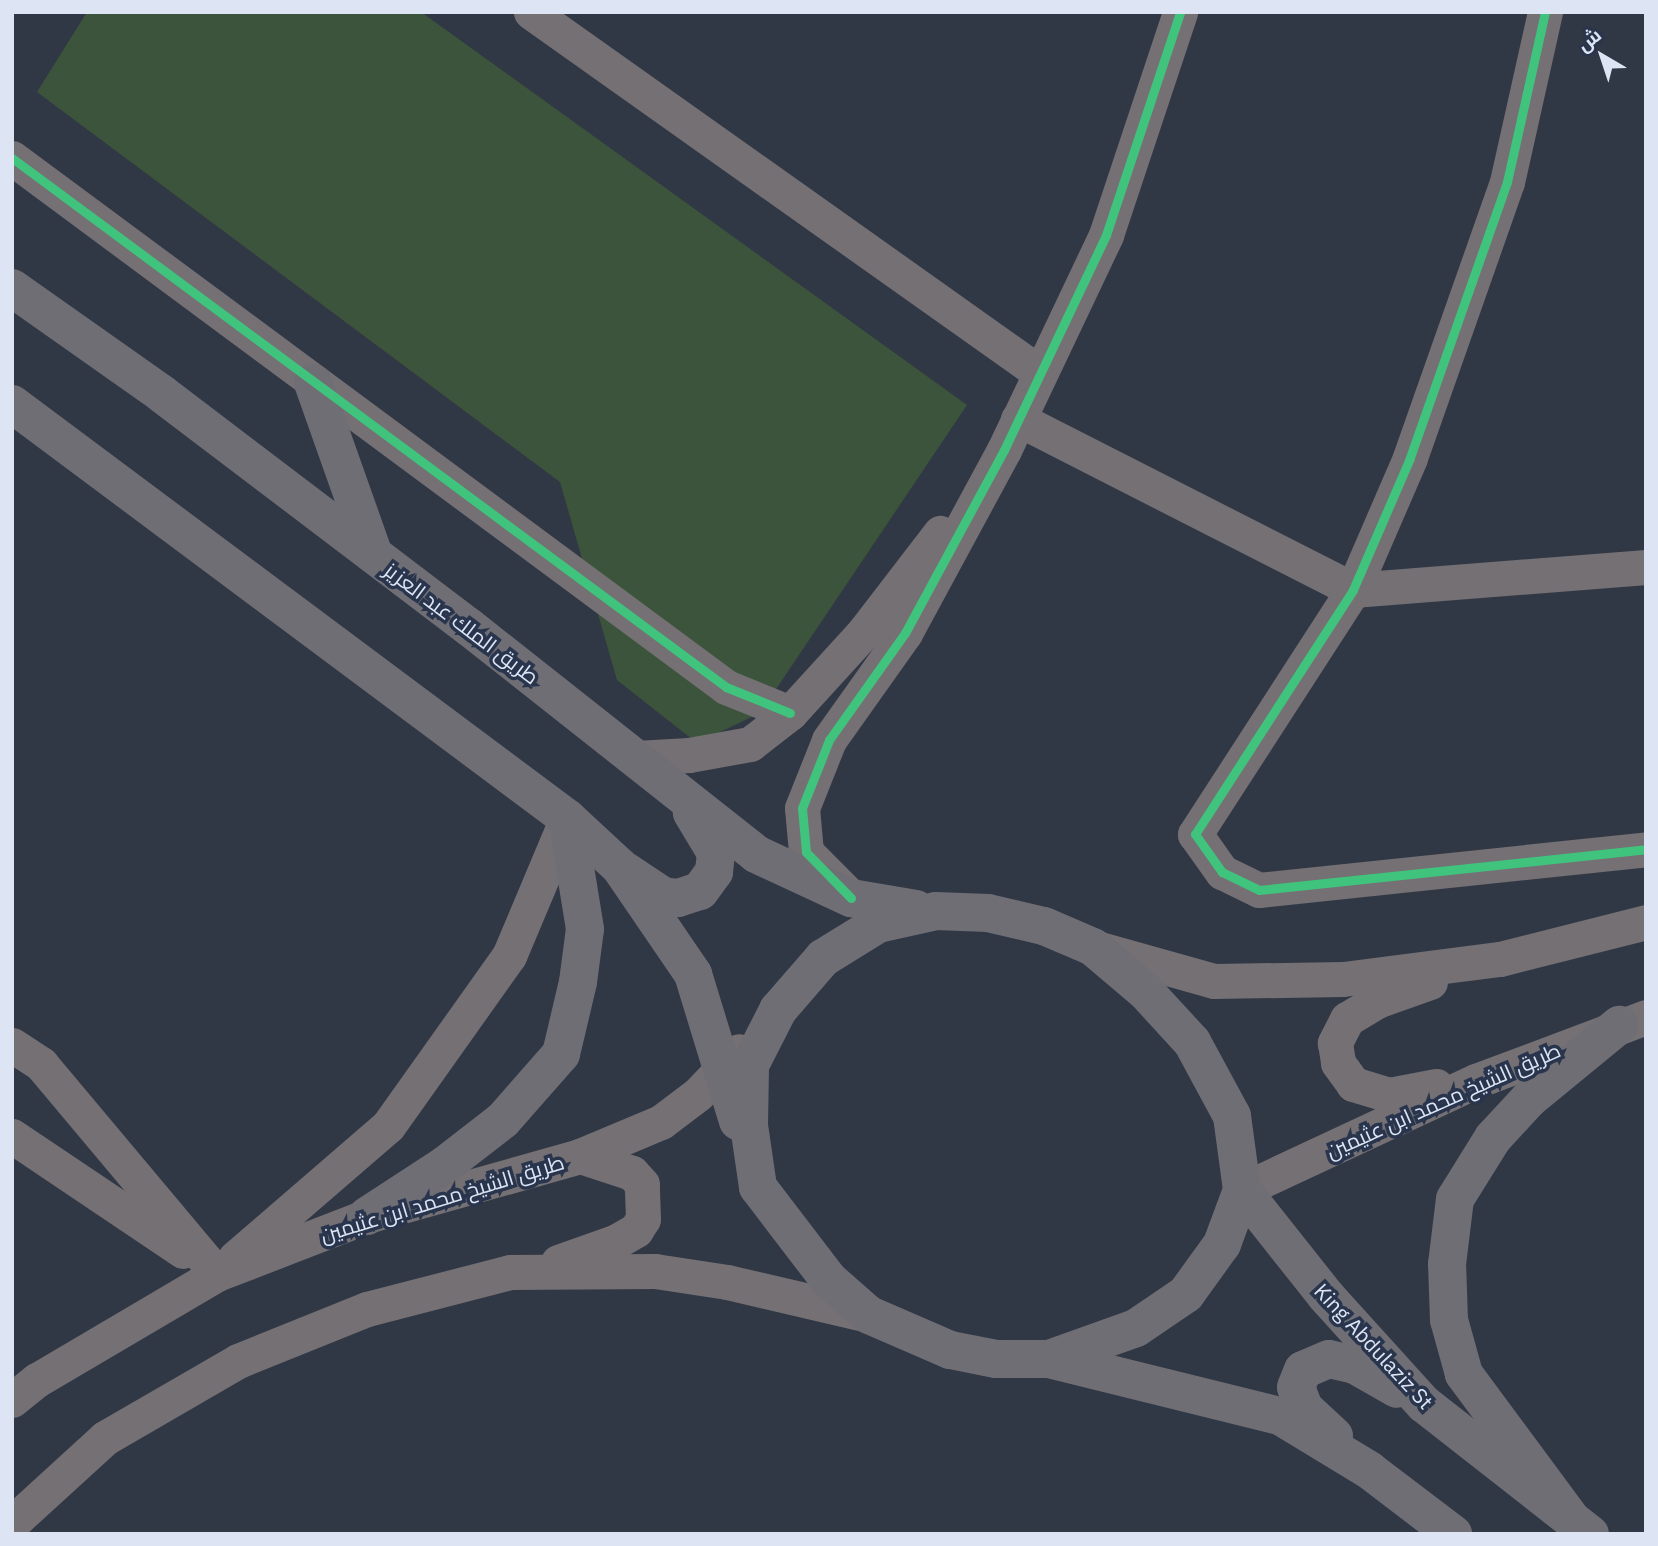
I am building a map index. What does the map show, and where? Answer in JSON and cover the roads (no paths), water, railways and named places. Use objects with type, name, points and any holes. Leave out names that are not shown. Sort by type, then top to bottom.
[{"type":"highway","name":"طريق الملك عبد العزيز","points":[[12,288],[162,394],[374,555],[636,758],[682,799],[756,854],[851,898],[932,912]]},
{"type":"highway","points":[[313,383],[374,555]]},
{"type":"highway","points":[[12,404],[567,818],[620,867],[663,896],[678,898],[700,891],[714,872],[716,853],[707,831],[682,799]]},
{"type":"highway","points":[[367,1216],[445,1165],[503,1120],[561,1054],[578,982],[584,929],[567,818]]},
{"type":"highway","points":[[620,867],[693,974],[758,1187],[829,1280],[869,1315],[950,1350],[996,1359],[1049,1359],[1225,1399],[1280,1416],[1369,1470],[1453,1534]]},
{"type":"highway","points":[[758,1187],[749,1125],[750,1065],[778,1010],[823,958],[878,923],[932,912],[988,913],[1044,926],[1093,947],[1146,992],[1192,1042],[1232,1116],[1242,1190],[1223,1244],[1186,1294],[1136,1328],[1049,1359]]},
{"type":"highway","points":[[1579,1525],[1464,1374],[1449,1320],[1447,1264],[1455,1199],[1493,1138],[1528,1099],[1637,1023]]},
{"type":"highway","name":"King Abdulaziz St","points":[[1242,1190],[1326,1296],[1424,1404],[1579,1525]]},
{"type":"highway","points":[[1369,1470],[1304,1408],[1297,1387],[1303,1370],[1329,1359],[1354,1365],[1424,1404]]},
{"type":"street","points":[[531,12],[1040,373]]},
{"type":"street","points":[[851,898],[806,852],[803,808],[829,740],[905,633],[1011,435],[1105,235],[1180,12]]},
{"type":"street","points":[[1545,12],[1507,182],[1410,458],[1353,590],[1195,834],[1222,872],[1259,890],[1646,849]]},
{"type":"street","points":[[12,159],[726,687],[790,713]]},
{"type":"street","points":[[1011,435],[1353,590],[1646,567]]},
{"type":"street","points":[[636,758],[689,755],[750,744],[790,713],[864,632],[1011,435]]},
{"type":"street","points":[[217,1273],[388,1126],[509,956],[567,818]]},
{"type":"street","points":[[1486,1077],[1389,1095],[1353,1084],[1338,1063],[1335,1043],[1347,1020],[1377,1001],[1500,959],[1646,922]]},
{"type":"street","points":[[1093,947],[1214,981],[1343,979],[1500,959]]},
{"type":"street","name":"طريق الشيخ محمد ابن عثيمين","points":[[12,1400],[37,1380],[217,1273],[367,1216],[580,1156],[661,1122],[722,1069],[778,1010]]},
{"type":"street","name":"طريق الشيخ محمد ابن عثيمين","points":[[1242,1190],[1486,1077],[1637,1023]]},
{"type":"street","points":[[12,1045],[41,1064],[217,1273]]},
{"type":"street","points":[[12,1136],[217,1273]]},
{"type":"street","points":[[12,1523],[105,1438],[239,1361],[367,1308],[575,1258],[636,1230],[643,1219],[642,1184],[632,1172],[580,1156]]},
{"type":"street","points":[[510,1272],[655,1272],[727,1282],[869,1315]]}]
